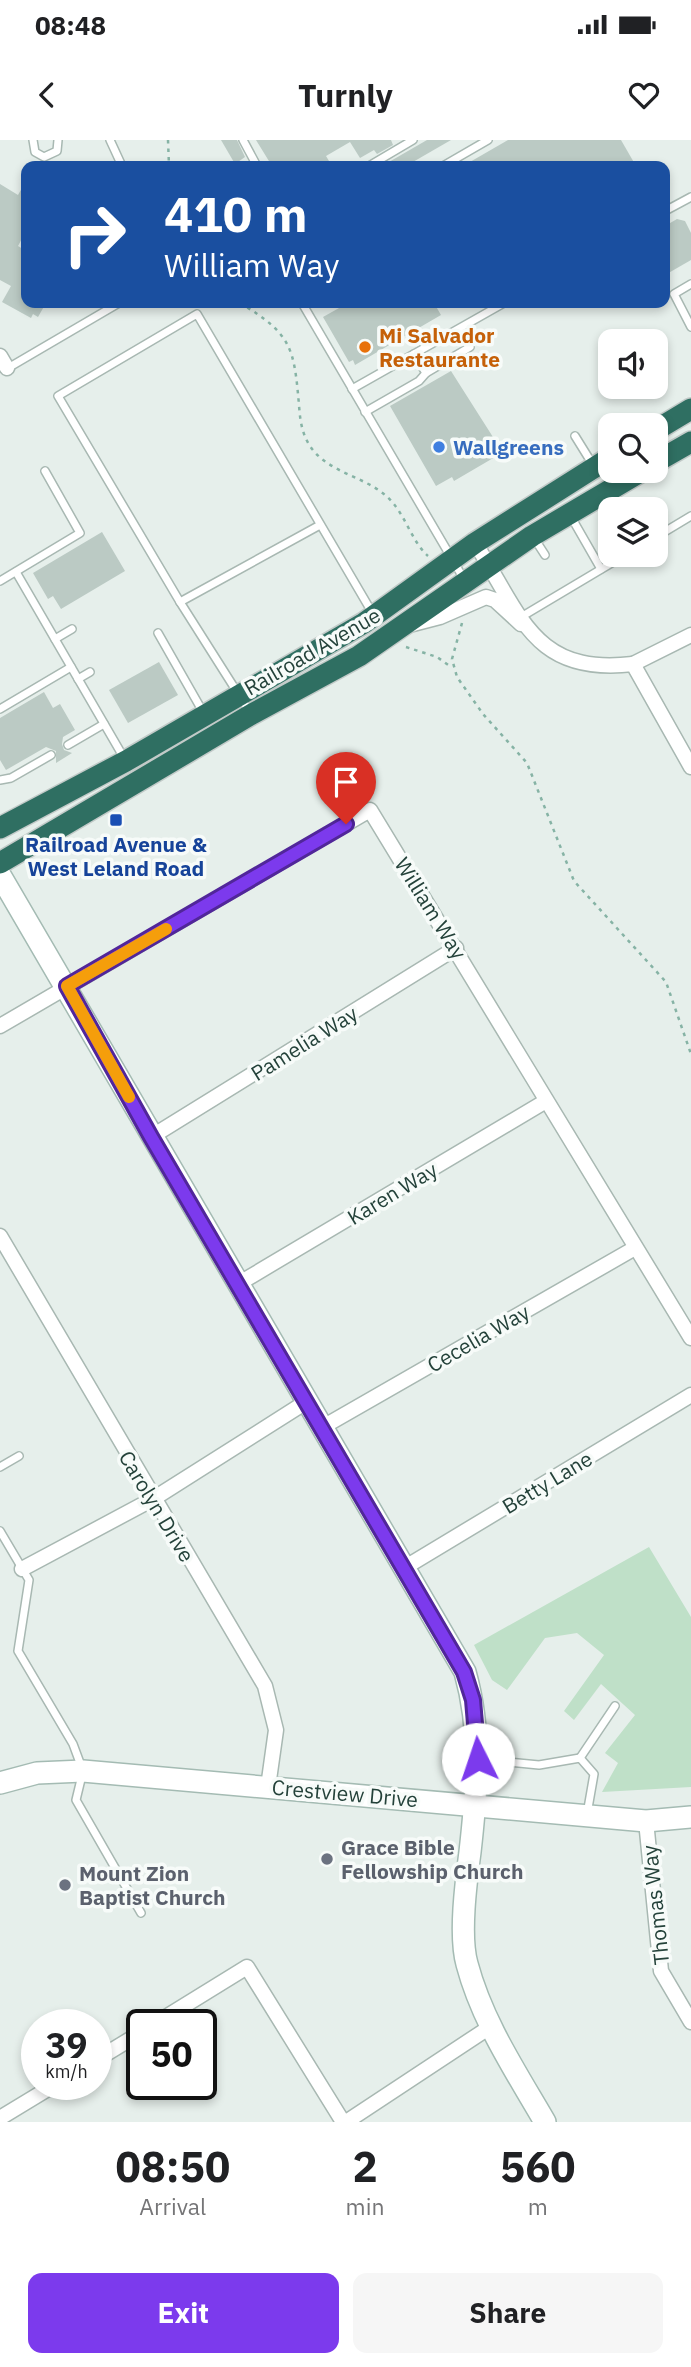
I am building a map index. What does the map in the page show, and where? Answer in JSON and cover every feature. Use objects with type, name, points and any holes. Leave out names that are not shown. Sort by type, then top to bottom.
[{"type":"highway","points":[[668,423],[691,410]]},
{"type":"highway","points":[[668,455],[691,442]]},
{"type":"highway","name":"Railroad Avenue","points":[[0,828],[126,761],[374,616],[475,543],[598,465]]},
{"type":"highway","name":"Railroad Avenue","points":[[0,863],[252,714],[359,656],[404,637],[467,592],[490,565],[622,483]]},
{"type":"main road","points":[[0,875],[464,1672],[473,1700],[478,1759],[476,1804],[465,1891],[466,1962],[490,2027],[545,2122]]},
{"type":"main road","name":"Crestview Drive","points":[[0,1783],[37,1773],[83,1771],[646,1821],[691,1817]]},
{"type":"street","points":[[475,543],[535,637]]},
{"type":"street","points":[[467,592],[495,600],[559,657],[581,665],[604,667],[632,664],[691,635]]},
{"type":"street","points":[[632,664],[691,767]]},
{"type":"street","name":"William Way","points":[[0,1026],[370,810],[691,1338]]},
{"type":"street","name":"Pamelia Way","points":[[151,1137],[456,948]]},
{"type":"street","name":"Karen Way","points":[[238,1284],[547,1101]]},
{"type":"street","name":"Carolyn Drive","points":[[0,1236],[265,1686],[276,1730],[268,1787]]},
{"type":"street","name":"Cecelia Way","points":[[321,1428],[635,1248]]},
{"type":"street","name":"Betty Lane","points":[[404,1569],[691,1395]]},
{"type":"street","points":[[22,1569],[153,1499],[306,1402]]},
{"type":"street","name":"Thomas Way","points":[[646,1821],[661,1971],[691,2022]]},
{"type":"street","points":[[179,2009],[247,1967],[344,2122],[490,2027]]},
{"type":"street","points":[[0,2118],[30,2100]]},
{"type":"lane","points":[[33,140],[35,152],[44,157],[57,151],[58,140]]},
{"type":"lane","points":[[110,140],[120,161]]},
{"type":"lane","points":[[243,140],[254,161]]},
{"type":"lane","points":[[377,161],[413,140]]},
{"type":"lane","points":[[452,161],[488,140]]},
{"type":"lane","points":[[670,208],[691,197]]},
{"type":"lane","points":[[689,288],[674,295],[691,327]]},
{"type":"lane","points":[[4,362],[109,308]]},
{"type":"lane","points":[[305,308],[447,564],[467,592]]},
{"type":"lane","points":[[352,389],[495,308]]},
{"type":"lane","points":[[252,714],[180,602],[58,396],[197,314],[374,616]]},
{"type":"lane","points":[[365,412],[470,347]]},
{"type":"lane","points":[[414,354],[426,373]]},
{"type":"lane","points":[[575,436],[598,458]]},
{"type":"lane","points":[[0,581],[80,533],[45,471]]},
{"type":"lane","points":[[569,514],[601,569]]},
{"type":"lane","points":[[668,530],[691,516]]},
{"type":"lane","points":[[180,602],[320,526]]},
{"type":"lane","points":[[533,536],[545,555]]},
{"type":"lane","points":[[521,617],[604,567]]},
{"type":"lane","points":[[16,572],[126,761]]},
{"type":"lane","points":[[55,639],[72,629]]},
{"type":"lane","points":[[158,633],[205,715]]},
{"type":"lane","points":[[0,709],[71,667]]},
{"type":"lane","points":[[78,679],[90,672]]},
{"type":"lane","points":[[68,745],[104,724]]},
{"type":"lane","points":[[0,780],[12,778],[51,755]]},
{"type":"lane","points":[[0,1467],[19,1455]]},
{"type":"lane","points":[[0,1531],[29,1580],[18,1651],[74,1744],[83,1771],[76,1800],[141,1913]]},
{"type":"lane","points":[[478,1759],[539,1765],[580,1758],[615,1706]]},
{"type":"lane","points":[[580,1758],[594,1774],[587,1815]]},
{"type":"path","points":[[168,140],[169,161]]},
{"type":"path","points":[[248,308],[268,320],[289,342],[297,368],[301,422],[309,445],[332,466],[384,494],[400,513],[427,555],[447,564]]},
{"type":"path","points":[[453,669],[452,659],[465,613],[473,609],[467,592]]},
{"type":"path","points":[[404,637],[444,660],[453,669],[477,706],[527,763],[574,881],[666,982],[691,1054]]},
{"type":"green space","points":[[649,1547],[691,1617],[691,1787],[602,1792],[618,1763],[605,1753],[635,1715],[601,1684],[574,1720],[564,1711],[604,1655],[577,1633],[545,1638],[507,1690],[492,1680],[474,1645]]},
{"type":"building","points":[[221,140],[237,140],[245,157],[233,161]]},
{"type":"building","points":[[256,140],[391,140],[393,145],[377,154],[374,150],[360,158],[350,142],[326,156],[329,161],[269,161]]},
{"type":"building","points":[[427,140],[451,140],[415,161],[391,161]]},
{"type":"building","points":[[508,140],[621,140],[633,161],[472,161]]},
{"type":"building","points":[[0,184],[18,195],[21,190],[21,240],[18,246],[21,248],[21,308],[43,308],[38,317],[33,314],[31,318],[2,302],[11,286],[0,280]]},
{"type":"building","points":[[677,219],[685,221],[691,233],[691,260],[670,272],[670,223]]},
{"type":"building","points":[[339,308],[437,308],[441,315],[355,365],[353,360],[349,362],[323,317]]},
{"type":"building","points":[[451,371],[498,445],[495,457],[454,481],[452,477],[436,486],[390,406]]},
{"type":"building","points":[[102,532],[125,571],[61,609],[53,596],[48,599],[33,573]]},
{"type":"building","points":[[159,662],[178,695],[128,723],[109,690]]},
{"type":"building","points":[[44,692],[53,708],[60,704],[75,730],[63,737],[62,744],[64,750],[72,753],[56,763],[56,751],[46,747],[6,770],[0,760],[0,718]]},
{"type":"slow traffic","points":[[129,1097],[67,986],[166,929]]},
{"type":"place","name":"Mi Salvador Restaurante","points":[[365,347]]},
{"type":"place","name":"Wallgreens","points":[[439,447]]},
{"type":"place","name":"Railroad Avenue & West Leland Road","points":[[116,820]]},
{"type":"place","name":"Grace Bible Fellowship Church","points":[[327,1859]]},
{"type":"place","name":"Mount Zion Baptist Church","points":[[65,1885]]},
{"type":"route","points":[[346,824],[67,986],[151,1137],[464,1672],[473,1700],[478,1759]]}]
